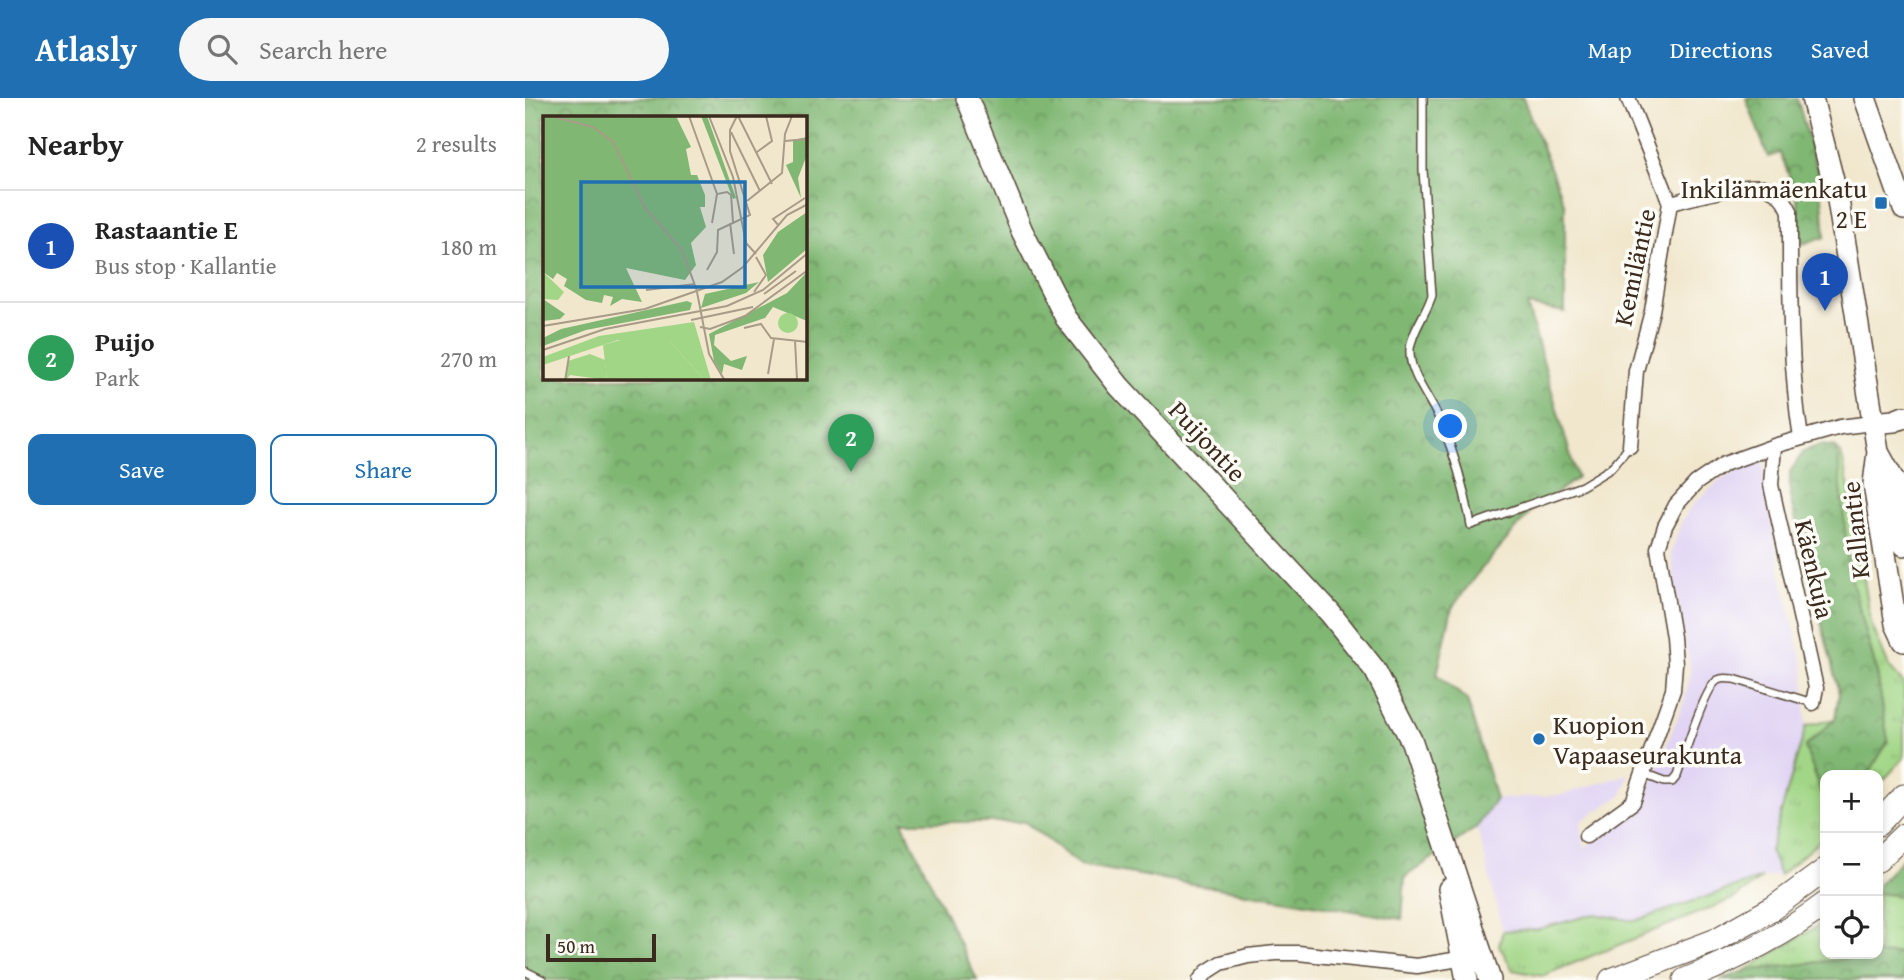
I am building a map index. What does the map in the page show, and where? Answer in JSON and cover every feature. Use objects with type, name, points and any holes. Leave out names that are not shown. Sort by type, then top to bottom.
[{"type":"main road","points":[[1883,819],[1904,796]]},
{"type":"main road","points":[[1883,855],[1904,835]]},
{"type":"main road","points":[[1611,980],[1714,941],[1773,908],[1820,874]]},
{"type":"main road","points":[[1685,980],[1723,965],[1802,921],[1820,908]]},
{"type":"street","name":"Puijontie","points":[[967,98],[1022,231],[1066,318],[1119,386],[1330,613],[1375,670],[1412,742],[1433,804],[1472,956],[1490,980]]},
{"type":"street","points":[[1628,98],[1670,203]]},
{"type":"street","name":"Kallantie","points":[[1812,98],[1838,200],[1872,423],[1878,452],[1894,481],[1904,545]]},
{"type":"street","points":[[1865,98],[1904,209]]},
{"type":"street","name":"Kemiläntie","points":[[1630,446],[1636,370],[1651,311],[1670,203],[1750,186],[1769,188],[1786,201],[1790,211],[1790,312],[1795,405],[1801,438]]},
{"type":"street","points":[[1586,836],[1633,802],[1673,690],[1673,637],[1658,548],[1676,505],[1696,482],[1724,464],[1840,427],[1894,421],[1904,417]]},
{"type":"street","name":"Käenkuja","points":[[1774,446],[1771,485],[1816,688],[1813,703]]},
{"type":"street","name":"Kallantie","points":[[1878,452],[1874,484],[1896,624],[1904,641]]},
{"type":"street","points":[[1200,980],[1221,962],[1276,953],[1417,966],[1472,956]]},
{"type":"street","name":"Puijontie","points":[[1467,980],[1472,956]]},
{"type":"lane","points":[[1423,98],[1423,170],[1432,295],[1413,337],[1410,351],[1417,380],[1443,425],[1464,488],[1471,525],[1582,486],[1609,469],[1630,446]]},
{"type":"lane","points":[[1643,774],[1664,782],[1672,782],[1677,776],[1707,694],[1715,681],[1722,678],[1734,679],[1813,703]]},
{"type":"lane","points":[[525,971],[543,980]]},
{"type":"shaded area","points":[[1764,462],[1766,496],[1782,579],[1804,668],[1806,726],[1770,850],[1780,875],[1762,878],[1635,921],[1595,914],[1538,929],[1503,931],[1477,827],[1496,799],[1562,795],[1629,774],[1622,795],[1581,821],[1584,848],[1640,811],[1683,704],[1690,678],[1671,552],[1681,523],[1692,505],[1723,478],[1750,464]]},
{"type":"green space","points":[[525,98],[1523,98],[1565,206],[1565,312],[1527,305],[1577,478],[1532,510],[1477,574],[1452,608],[1437,675],[1467,700],[1496,799],[1477,827],[1405,877],[1402,919],[1080,865],[1025,822],[902,822],[977,980],[525,980]]},
{"type":"green space","points":[[1746,98],[1797,98],[1821,184],[1825,237],[1802,244],[1796,193],[1780,153],[1768,157]]},
{"type":"green space","points":[[1821,445],[1834,447],[1838,456],[1849,570],[1877,673],[1888,741],[1871,770],[1820,770],[1820,789],[1805,747],[1835,719],[1839,693],[1790,497],[1790,472],[1804,451]]},
{"type":"green space","points":[[1834,447],[1841,453],[1850,493],[1871,623],[1889,667],[1904,684],[1904,758],[1883,781],[1883,770],[1871,770],[1888,741],[1877,673],[1849,570],[1838,456]]},
{"type":"green space","points":[[1835,719],[1813,772],[1820,790],[1820,840],[1780,875],[1770,851],[1806,726]]},
{"type":"green space","points":[[1904,857],[1904,896],[1883,894],[1883,880]]},
{"type":"green space","points":[[1762,878],[1735,898],[1542,976],[1513,970],[1499,945],[1503,931],[1538,929],[1595,914],[1635,921]]},
{"type":"green space","points":[[1883,894],[1904,896],[1904,952],[1883,955]]},
{"type":"green space","points":[[1820,924],[1820,959],[1845,959],[1745,971]]},
{"type":"green space","points":[[1904,952],[1904,980],[1720,980],[1745,971],[1845,959],[1883,959],[1883,955]]},
{"type":"place","name":"Inkilänmäenkatu 2 E","points":[[1881,203]]},
{"type":"place","name":"Rastaantie E","points":[[1825,311]]},
{"type":"place","name":"Puijo","points":[[851,472]]},
{"type":"place","name":"Kuopion Vapaaseurakunta","points":[[1539,739]]}]
